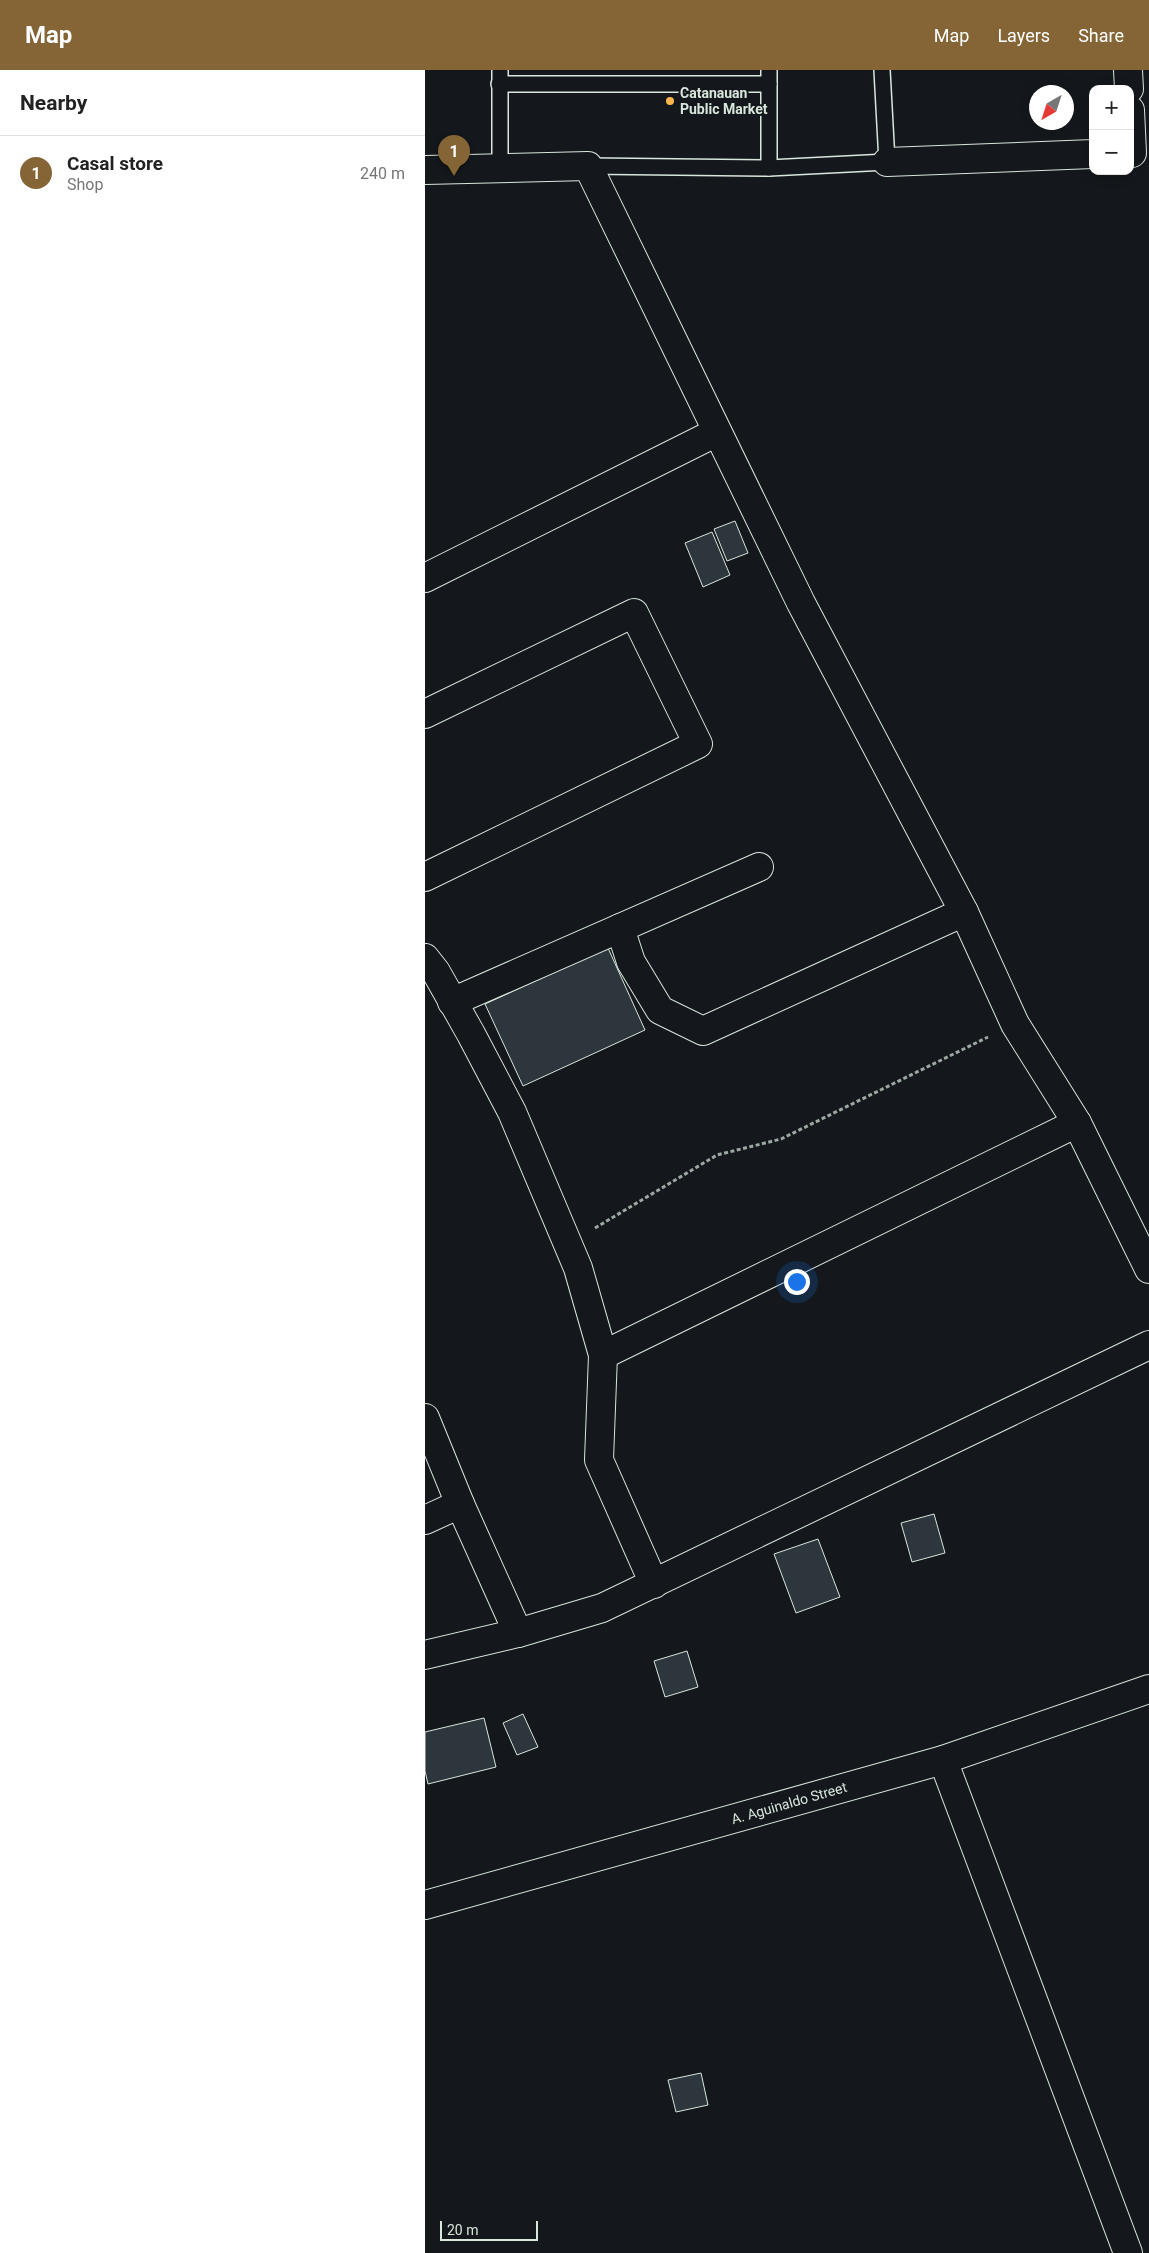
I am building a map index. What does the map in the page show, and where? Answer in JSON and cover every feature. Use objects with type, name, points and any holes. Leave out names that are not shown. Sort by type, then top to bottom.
[{"type":"street","points":[[1129,70],[1129,85]]},
{"type":"street","points":[[1133,130],[1137,153]]},
{"type":"street","points":[[887,162],[1089,154]]},
{"type":"street","points":[[425,170],[588,166],[801,603],[964,912],[1015,1024],[1077,1123],[1149,1269]]},
{"type":"street","points":[[425,578],[717,432]]},
{"type":"street","points":[[425,714],[634,613],[698,744],[425,877]]},
{"type":"street","points":[[452,1002],[759,867]]},
{"type":"street","points":[[620,928],[631,962],[660,1010],[703,1031],[964,912]]},
{"type":"street","points":[[425,958],[452,1002],[512,1112],[578,1268],[603,1355],[599,1460],[654,1584]]},
{"type":"street","points":[[603,1355],[1077,1123]]},
{"type":"street","points":[[425,1655],[518,1633],[602,1608],[1149,1345]]},
{"type":"street","points":[[425,1418],[460,1504],[518,1633]]},
{"type":"street","points":[[425,1520],[460,1504]]},
{"type":"street","name":"A. Aguinaldo Street","points":[[425,1905],[943,1760],[1149,1689]]},
{"type":"street","points":[[943,1760],[1128,2253]]},
{"type":"lane","points":[[588,166],[769,168],[887,162],[882,70]]},
{"type":"lane","points":[[500,167],[499,77],[769,77],[769,168]]},
{"type":"path","points":[[568,1245],[717,1155],[781,1139],[1015,1024]]},
{"type":"building","points":[[735,521],[748,553],[727,561],[714,529]]},
{"type":"building","points":[[712,532],[730,575],[703,587],[685,543]]},
{"type":"building","points":[[608,948],[645,1030],[523,1086],[485,1004]]},
{"type":"building","points":[[934,1514],[945,1553],[912,1562],[901,1523]]},
{"type":"building","points":[[818,1539],[840,1597],[796,1613],[774,1554]]},
{"type":"building","points":[[687,1651],[698,1687],[665,1697],[654,1661]]},
{"type":"building","points":[[523,1714],[538,1747],[517,1755],[503,1723]]},
{"type":"building","points":[[484,1718],[496,1767],[428,1784],[425,1771],[425,1732]]},
{"type":"building","points":[[701,2073],[708,2105],[676,2112],[668,2080]]},
{"type":"place","name":"Catanauan Public Market","points":[[670,101]]},
{"type":"place","name":"Casal store","points":[[454,176]]}]
